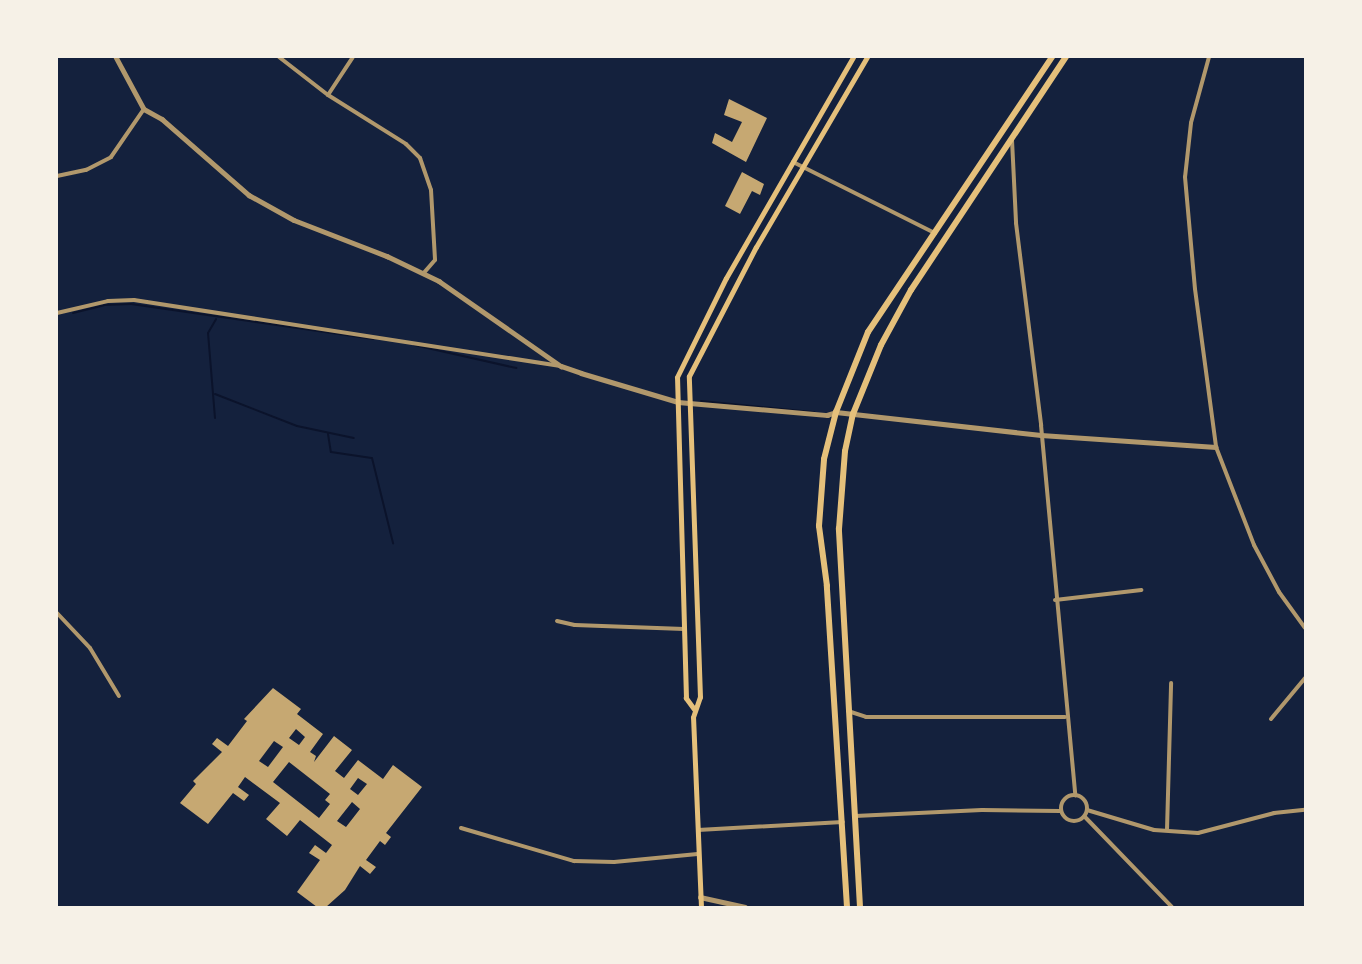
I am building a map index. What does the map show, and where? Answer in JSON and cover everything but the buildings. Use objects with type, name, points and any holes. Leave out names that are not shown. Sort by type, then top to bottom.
[{"type":"highway","points":[[847,907],[844,822],[827,586],[819,525],[824,459],[836,411],[867,332],[1052,57]]},
{"type":"highway","points":[[860,907],[847,711],[839,529],[845,452],[852,414],[881,345],[911,290],[1066,57]]},
{"type":"main road","points":[[694,709],[686,698],[678,402],[680,369],[726,278],[853,57]]},
{"type":"main road","points":[[701,907],[694,709],[700,697],[688,402],[692,369],[736,285],[867,57]]},
{"type":"main road","points":[[726,278],[736,285]]},
{"type":"street","points":[[116,57],[144,109],[162,119],[229,180],[274,210],[423,274],[467,298],[561,366]]},
{"type":"street","points":[[279,57],[328,95],[406,144],[420,158],[431,190],[435,261],[423,274]]},
{"type":"street","points":[[328,95],[353,57]]},
{"type":"street","points":[[1209,57],[1191,123],[1185,177],[1195,289],[1216,447],[1254,545],[1279,592],[1305,628]]},
{"type":"street","points":[[57,176],[86,170],[111,157],[144,109]]},
{"type":"street","points":[[1012,139],[1017,233],[1041,435],[1065,717],[1075,795]]},
{"type":"street","points":[[792,162],[934,233]]},
{"type":"street","points":[[57,313],[108,301],[134,300],[561,366],[678,402],[827,415],[836,411],[1041,435],[1216,447]]},
{"type":"street","points":[[1055,600],[1141,590]]},
{"type":"street","points":[[57,613],[90,648],[119,696]]},
{"type":"street","points":[[556,621],[575,626],[684,629]]},
{"type":"street","points":[[1271,719],[1305,678]]},
{"type":"street","points":[[1167,830],[1171,683]]},
{"type":"street","points":[[847,711],[866,717],[1065,717]]},
{"type":"street","points":[[1075,795],[1083,800],[1087,810],[1085,817]]},
{"type":"street","points":[[1060,811],[1065,799],[1075,795]]},
{"type":"street","points":[[855,816],[982,810],[1060,811],[1069,821],[1085,817]]},
{"type":"street","points":[[1087,810],[1167,830],[1198,832],[1274,813],[1305,810]]},
{"type":"street","points":[[1085,817],[1172,907]]},
{"type":"street","points":[[697,830],[844,822]]},
{"type":"street","points":[[461,828],[574,861],[614,862],[698,854]]},
{"type":"street","points":[[700,897],[745,907]]},
{"type":"waterway","points":[[73,313],[104,305],[131,304],[373,339]]},
{"type":"waterway","points":[[215,418],[208,333],[216,319]]},
{"type":"waterway","points":[[414,345],[516,368]]},
{"type":"waterway","points":[[215,394],[297,426],[354,438]]},
{"type":"waterway","points":[[701,401],[814,412]]},
{"type":"waterway","points":[[328,434],[331,452],[372,458],[393,543]]}]
